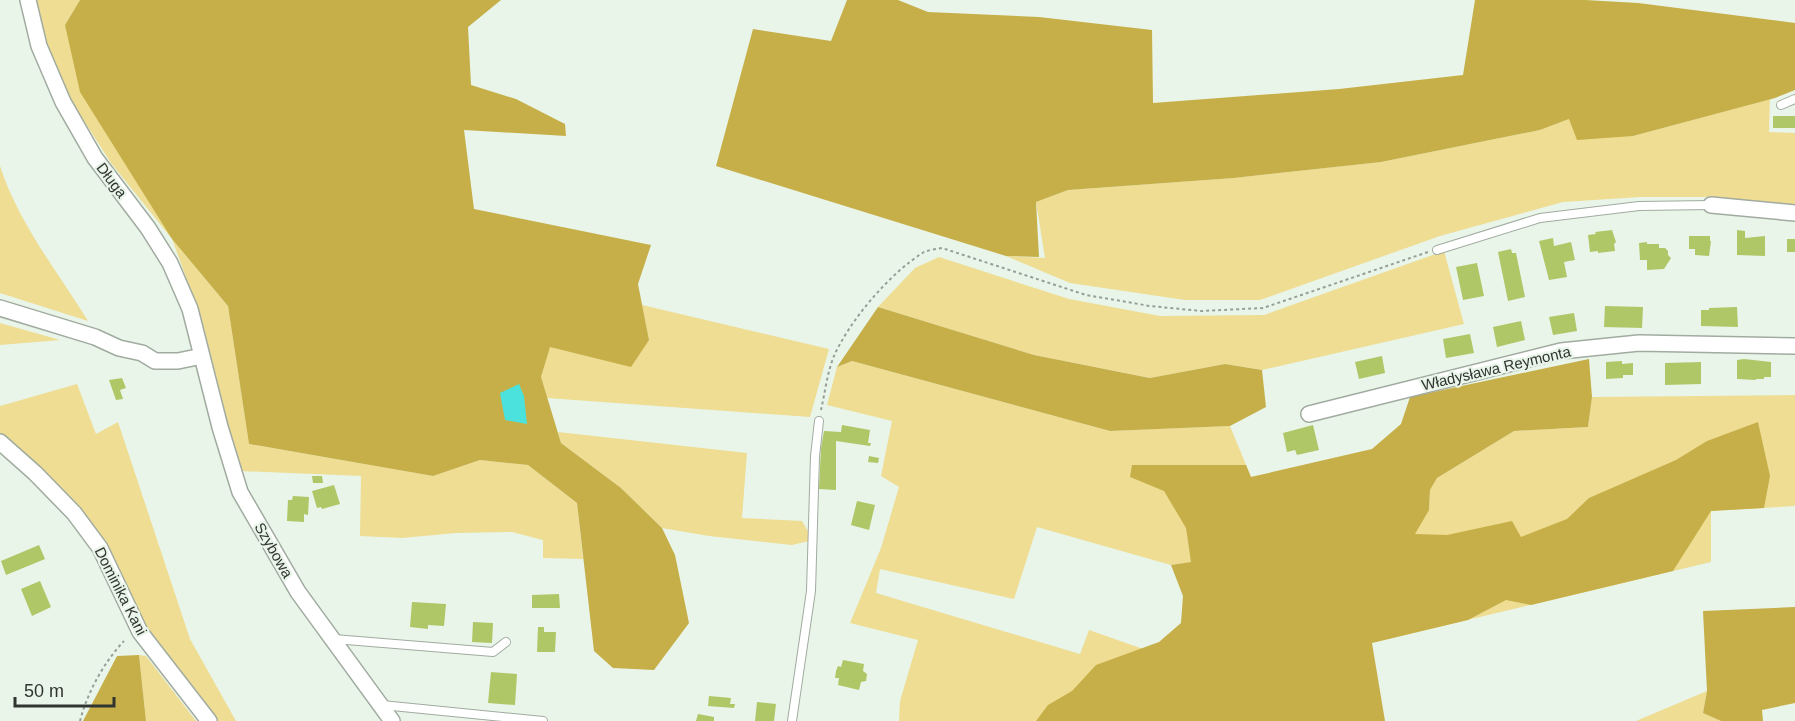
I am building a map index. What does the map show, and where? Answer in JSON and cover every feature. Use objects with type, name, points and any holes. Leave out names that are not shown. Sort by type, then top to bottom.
[{"type":"street","name":"Długa","points":[[28,0],[39,46],[63,102],[95,158],[148,228],[170,263],[190,309],[202,357]]},
{"type":"street","points":[[1711,205],[1795,213]]},
{"type":"street","points":[[0,308],[95,337],[119,348],[142,353],[155,361],[178,361],[202,357]]},
{"type":"street","name":"Władysława Reymonta","points":[[1309,414],[1561,351],[1639,343],[1795,346]]},
{"type":"street","name":"Szybowa","points":[[202,357],[219,428],[240,492],[298,592],[392,721]]},
{"type":"street","name":"Dominika Kani","points":[[0,442],[35,473],[74,513],[100,548],[140,632],[209,721]]},
{"type":"lane","points":[[1781,105],[1795,99]]},
{"type":"lane","points":[[1437,250],[1540,218],[1639,206],[1711,205]]},
{"type":"lane","points":[[792,721],[811,591],[815,456],[819,421]]},
{"type":"lane","points":[[333,639],[493,652],[506,642]]},
{"type":"lane","points":[[381,705],[543,721]]},
{"type":"path","points":[[819,421],[833,358],[851,325],[904,267],[926,251],[942,248],[1086,295],[1150,306],[1201,311],[1263,308],[1437,250]]},
{"type":"path","points":[[80,721],[83,708],[111,654],[124,641]]},
{"type":"shaded area","points":[[36,0],[80,0],[65,25],[172,239],[111,163],[72,102],[45,42]]},
{"type":"shaded area","points":[[80,0],[501,0],[468,27],[471,85],[516,99],[565,124],[566,136],[464,130],[474,209],[651,245],[638,284],[649,340],[631,367],[550,347],[541,377],[561,443],[621,488],[662,528],[675,555],[689,623],[654,670],[613,668],[594,651],[577,503],[528,465],[480,460],[433,476],[249,444],[228,306],[172,239],[80,92],[65,25]]},
{"type":"shaded area","points":[[847,0],[898,0],[928,12],[1039,17],[1152,30],[1153,103],[1339,89],[1463,75],[1475,0],[1585,0],[1638,3],[1795,23],[1795,90],[1775,98],[1633,136],[1577,140],[1569,119],[1540,130],[1381,162],[1234,178],[1068,190],[1036,202],[1039,257],[1006,256],[716,166],[753,29],[831,41]]},
{"type":"shaded area","points":[[1770,99],[1769,132],[1795,133],[1795,207],[1712,197],[1641,197],[1563,202],[1440,236],[1260,300],[1185,300],[1070,283],[1006,256],[1045,258],[1036,202],[1068,190],[1234,178],[1381,162],[1540,130],[1569,119],[1633,136]]},
{"type":"shaded area","points":[[0,166],[17,207],[39,246],[88,321],[0,293]]},
{"type":"shaded area","points":[[172,239],[228,306],[249,444],[433,476],[480,460],[528,465],[577,503],[583,559],[543,558],[543,540],[512,532],[456,533],[402,538],[360,536],[361,476],[240,471],[202,321]]},
{"type":"shaded area","points":[[1444,251],[1464,324],[1262,370],[1225,364],[1151,378],[1034,355],[878,307],[915,268],[939,257],[1069,299],[1160,316],[1264,315]]},
{"type":"shaded area","points":[[642,305],[829,349],[810,417],[547,398],[541,377],[549,347],[649,340]]},
{"type":"shaded area","points":[[878,307],[1034,355],[1150,378],[1225,364],[1262,370],[1266,407],[1230,426],[1110,431],[852,361],[837,367]]},
{"type":"shaded area","points":[[0,323],[60,340],[0,345]]},
{"type":"shaded area","points":[[1589,359],[1592,397],[1588,427],[1514,431],[1437,478],[1430,490],[1429,510],[1415,534],[1447,535],[1512,521],[1521,537],[1567,519],[1589,498],[1676,460],[1707,441],[1758,422],[1770,476],[1764,508],[1711,511],[1673,571],[1531,605],[1506,600],[1468,620],[1372,643],[1385,721],[1036,721],[1048,705],[1072,691],[1096,665],[1159,642],[1181,623],[1183,596],[1171,565],[1191,562],[1186,528],[1164,491],[1130,477],[1132,465],[1246,465],[1251,477],[1372,449],[1401,424],[1410,397]]},
{"type":"shaded area","points":[[852,361],[1110,431],[1230,426],[1251,477],[1275,472],[1429,510],[1430,490],[1437,478],[1514,431],[1588,427],[1592,397],[1795,395],[1795,506],[1711,511],[1711,562],[1337,651],[1290,721],[899,721],[900,701],[918,640],[850,623],[881,548],[899,487],[881,476],[892,421],[827,405],[837,367]],"holes":[[[1037,527],[1171,565],[1192,562],[1186,529],[1211,646],[1166,657],[1089,630],[1080,654],[876,593],[880,569],[1014,599]]]},
{"type":"shaded area","points":[[77,384],[96,434],[118,422],[190,639],[236,721],[209,721],[150,639],[92,524],[48,478],[0,436],[0,406]]},
{"type":"shaded area","points":[[558,432],[747,453],[742,518],[802,521],[813,540],[792,545],[709,536],[662,528],[621,488],[561,443]]},
{"type":"shaded area","points":[[1795,607],[1795,703],[1762,710],[1763,721],[1721,721],[1703,713],[1707,691],[1703,611]]},
{"type":"shaded area","points":[[139,655],[146,656],[196,721],[146,721]]},
{"type":"shaded area","points":[[139,655],[146,721],[83,721],[117,656]]},
{"type":"shaded area","points":[[1707,691],[1703,713],[1721,721],[1636,721]]},
{"type":"water","points":[[519,384],[524,396],[527,424],[505,420],[500,393]]},
{"type":"building","points":[[1773,116],[1795,116],[1795,128],[1773,128]]},
{"type":"building","points":[[1612,230],[1616,242],[1615,251],[1590,252],[1588,235]]},
{"type":"building","points":[[1737,230],[1745,231],[1745,238],[1765,236],[1765,256],[1737,255]]},
{"type":"building","points":[[1689,236],[1710,236],[1709,256],[1695,255],[1695,249],[1689,249]]},
{"type":"building","points":[[1553,238],[1554,246],[1571,242],[1575,260],[1564,262],[1567,277],[1549,280],[1539,241]]},
{"type":"building","points":[[1787,239],[1795,239],[1795,252],[1787,252]]},
{"type":"building","points":[[1647,242],[1647,244],[1659,244],[1659,248],[1665,248],[1668,251],[1671,258],[1664,269],[1647,270],[1647,260],[1640,260],[1639,243]]},
{"type":"building","points":[[1511,249],[1512,253],[1516,253],[1525,297],[1508,301],[1498,252]]},
{"type":"building","points":[[1477,263],[1484,296],[1463,300],[1456,267]]},
{"type":"building","points":[[1605,306],[1643,307],[1642,328],[1604,327]]},
{"type":"building","points":[[1737,307],[1738,327],[1701,326],[1701,310]]},
{"type":"building","points":[[1574,313],[1577,331],[1553,335],[1549,317]]},
{"type":"building","points":[[1521,321],[1525,340],[1497,347],[1493,327]]},
{"type":"building","points":[[1470,334],[1474,353],[1446,358],[1443,339]]},
{"type":"building","points":[[1382,356],[1385,373],[1359,379],[1355,362]]},
{"type":"building","points":[[1737,360],[1771,362],[1771,377],[1756,380],[1737,379]]},
{"type":"building","points":[[1622,361],[1622,364],[1633,363],[1633,375],[1606,379],[1606,362]]},
{"type":"building","points":[[1701,362],[1701,384],[1665,385],[1665,363]]},
{"type":"building","points":[[122,378],[126,388],[120,390],[123,399],[116,400],[109,380]]},
{"type":"building","points":[[842,425],[870,430],[868,443],[871,443],[870,446],[836,441],[836,490],[819,489],[824,431],[841,432]]},
{"type":"building","points":[[1313,425],[1319,450],[1297,455],[1295,450],[1287,452],[1283,433]]},
{"type":"building","points":[[869,456],[879,458],[878,463],[868,462]]},
{"type":"building","points":[[312,476],[322,476],[323,483],[313,483]]},
{"type":"building","points":[[334,485],[340,504],[322,509],[317,508],[312,491]]},
{"type":"building","points":[[293,496],[309,497],[308,515],[304,514],[304,522],[287,521],[288,500],[292,500]]},
{"type":"building","points":[[857,501],[875,505],[869,530],[851,525]]},
{"type":"building","points":[[39,545],[45,559],[6,575],[1,561]]},
{"type":"building","points":[[40,581],[51,607],[32,616],[21,589]]},
{"type":"building","points":[[559,594],[560,608],[532,608],[532,595]]},
{"type":"building","points":[[412,602],[446,604],[444,626],[428,625],[428,629],[410,627]]},
{"type":"building","points":[[473,622],[493,623],[492,643],[472,642]]},
{"type":"building","points":[[538,627],[544,627],[544,632],[556,632],[555,652],[537,652]]},
{"type":"building","points":[[843,660],[864,664],[863,671],[867,674],[866,681],[861,682],[859,690],[838,685],[839,678],[835,678],[836,671],[838,666],[841,667]]},
{"type":"building","points":[[491,672],[517,674],[515,705],[488,703]]},
{"type":"building","points":[[709,696],[731,698],[730,704],[735,704],[734,708],[708,706]]},
{"type":"building","points":[[757,702],[776,704],[774,721],[755,721]]},
{"type":"building","points":[[698,714],[714,717],[714,721],[696,721]]}]
